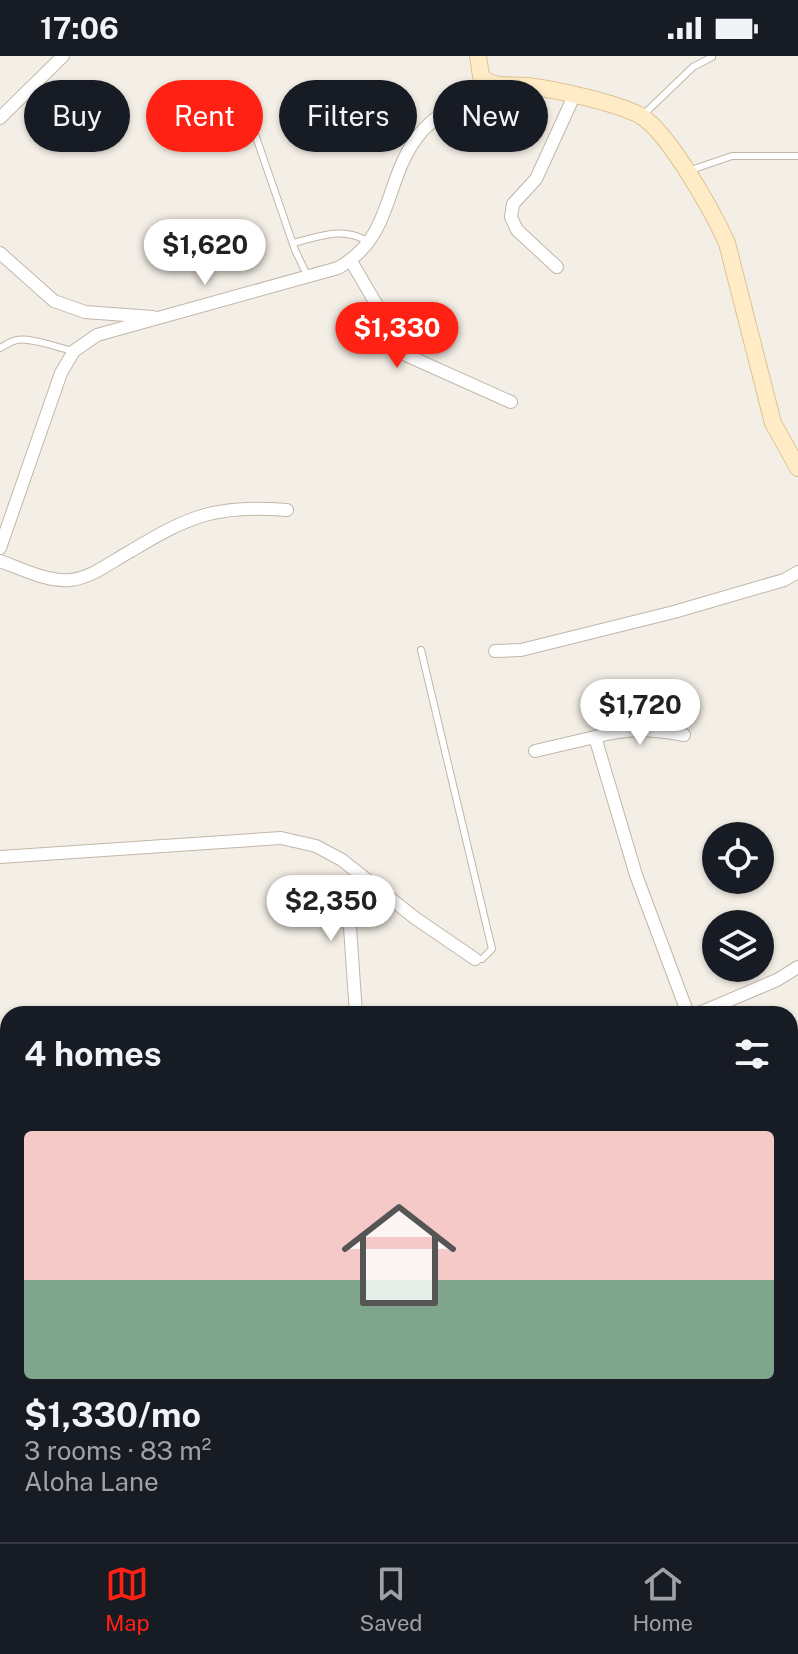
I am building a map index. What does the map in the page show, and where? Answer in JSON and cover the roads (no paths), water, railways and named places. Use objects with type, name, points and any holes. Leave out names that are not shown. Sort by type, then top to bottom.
[{"type":"street","points":[[0,118],[63,56]]},
{"type":"street","points":[[478,56],[481,76],[485,80]]},
{"type":"street","points":[[548,90],[641,116],[669,145],[687,172],[727,243],[773,423],[794,448],[798,468]]},
{"type":"street","points":[[557,267],[517,230],[511,217],[513,204],[536,179],[574,96]]},
{"type":"street","points":[[0,548],[61,373],[74,351],[97,335],[308,277],[351,261],[377,232],[400,169],[423,130],[433,122]]},
{"type":"street","points":[[0,253],[54,301],[85,312],[164,317]]},
{"type":"street","points":[[351,261],[406,355],[511,402]]},
{"type":"street","points":[[0,561],[51,579],[72,580],[91,574],[195,516],[230,509],[287,510]]},
{"type":"street","points":[[495,651],[521,650],[674,612],[784,580],[798,572]]},
{"type":"street","points":[[535,751],[625,729],[654,729],[684,735]]},
{"type":"street","points":[[595,737],[636,875],[685,1006]]},
{"type":"street","points":[[0,857],[281,838],[316,846],[475,959]]},
{"type":"street","points":[[355,1006],[349,913],[362,876]]},
{"type":"street","points":[[716,1006],[777,980],[798,967]]},
{"type":"lane","points":[[641,116],[693,67],[712,57]]},
{"type":"lane","points":[[261,152],[308,277]]},
{"type":"lane","points":[[687,172],[732,156],[798,156]]},
{"type":"lane","points":[[293,243],[339,232],[354,233],[370,243]]},
{"type":"lane","points":[[0,348],[13,340],[28,339],[74,351]]},
{"type":"lane","points":[[421,650],[492,949],[482,959],[475,959]]}]
